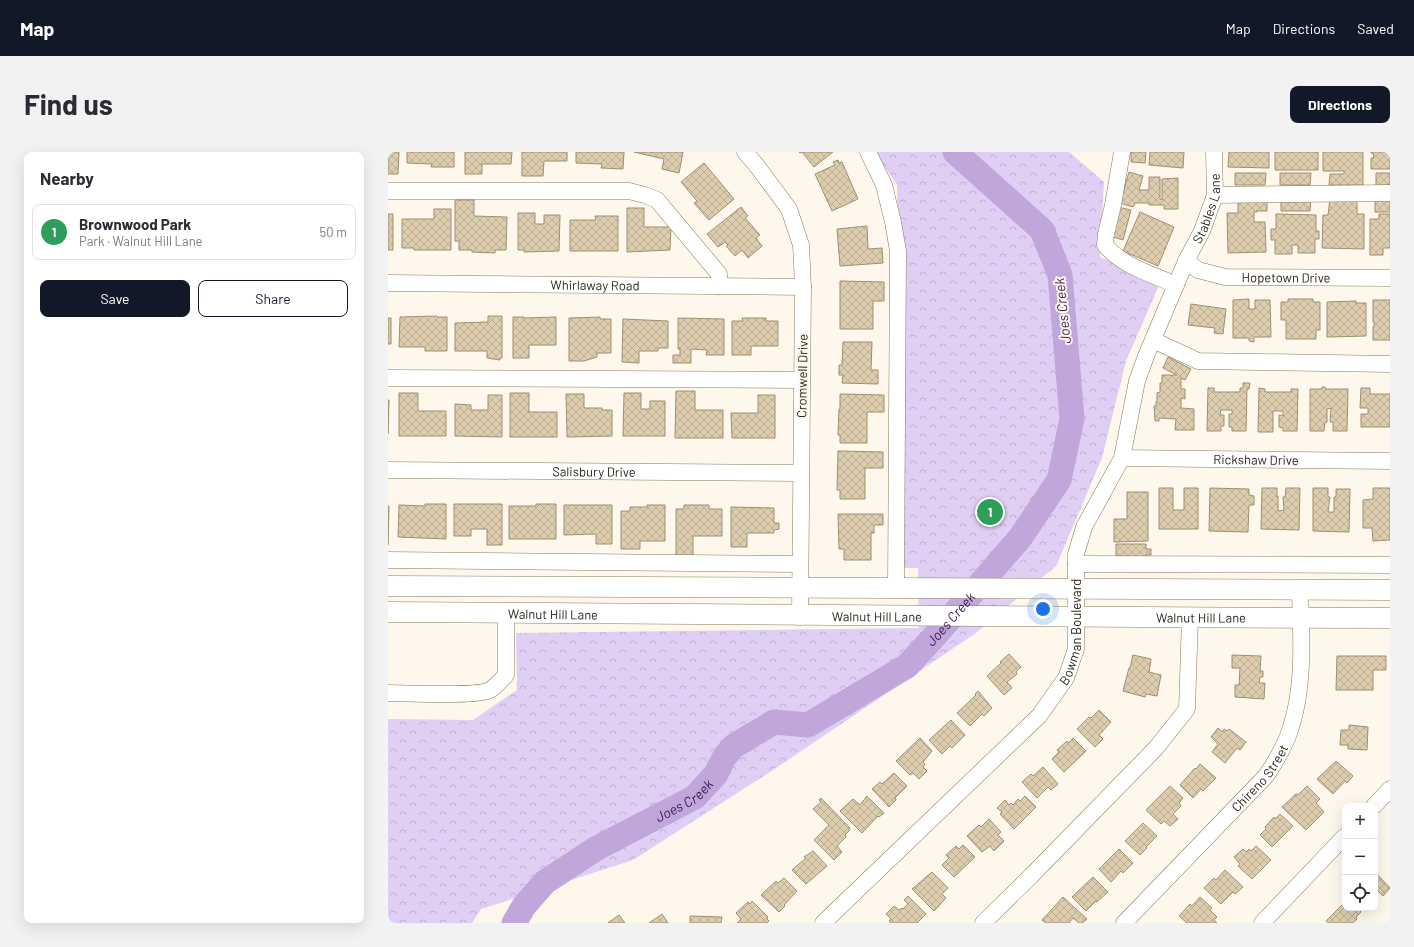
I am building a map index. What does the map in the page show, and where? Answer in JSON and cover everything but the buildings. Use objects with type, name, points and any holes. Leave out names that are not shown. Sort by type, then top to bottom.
[{"type":"main road","name":"Walnut Hill Lane","points":[[388,586],[1390,590]]},
{"type":"main road","points":[[506,586],[506,614]]},
{"type":"main road","name":"Walnut Hill Lane","points":[[388,612],[800,617],[986,616],[1390,618]]},
{"type":"street","name":"Cromwell Drive","points":[[745,152],[789,209],[801,245],[803,287],[799,587],[800,617]]},
{"type":"street","points":[[868,152],[884,185],[894,222],[898,252],[905,587]]},
{"type":"street","points":[[1122,152],[1105,245],[1110,252],[1122,261],[1176,285]]},
{"type":"street","name":"Stables Lane","points":[[1186,261],[1202,231],[1215,195],[1214,152]]},
{"type":"street","points":[[388,191],[629,192],[645,195],[657,200],[719,274],[719,286]]},
{"type":"street","points":[[1215,195],[1390,193]]},
{"type":"street","name":"Bowman Boulevard","points":[[823,923],[1039,716],[1066,678],[1076,649],[1076,554],[1084,527],[1122,458],[1137,381],[1186,261]]},
{"type":"street","name":"Hopetown Drive","points":[[1186,261],[1198,270],[1224,277],[1390,278]]},
{"type":"street","name":"Whirlaway Road","points":[[388,283],[803,287]]},
{"type":"street","points":[[1153,340],[1198,361],[1390,364]]},
{"type":"street","points":[[388,378],[802,380]]},
{"type":"street","name":"Rickshaw Drive","points":[[1122,458],[1390,461]]},
{"type":"street","name":"Salisbury Drive","points":[[388,470],[801,473]]},
{"type":"street","points":[[388,560],[800,564]]},
{"type":"street","points":[[1076,564],[1390,565]]},
{"type":"street","name":"Chireno Street","points":[[1124,923],[1266,776],[1280,754],[1291,728],[1300,681],[1300,590]]},
{"type":"street","points":[[388,693],[468,693],[490,690],[506,675],[506,614]]},
{"type":"street","points":[[983,923],[1156,748],[1187,709],[1190,617]]},
{"type":"street","points":[[1377,803],[1390,789]]},
{"type":"street","points":[[1262,923],[1342,839]]},
{"type":"green space","points":[[875,152],[1069,152],[1104,182],[1100,257],[1160,283],[1126,361],[1102,458],[1056,566],[976,633],[779,766],[633,860],[481,909],[472,923],[388,923],[388,719],[473,720],[517,690],[516,633],[919,628],[918,568],[902,568],[897,185]]},
{"type":"waterway","name":"Joes Creek","points":[[514,923],[524,906],[545,882],[597,848],[695,797],[716,774],[725,756],[734,746],[774,722],[808,725],[907,666],[1020,538],[1059,480],[1072,419],[1060,275],[1042,230],[955,152]]},
{"type":"place","name":"Brownwood Park","points":[[990,512]]}]
